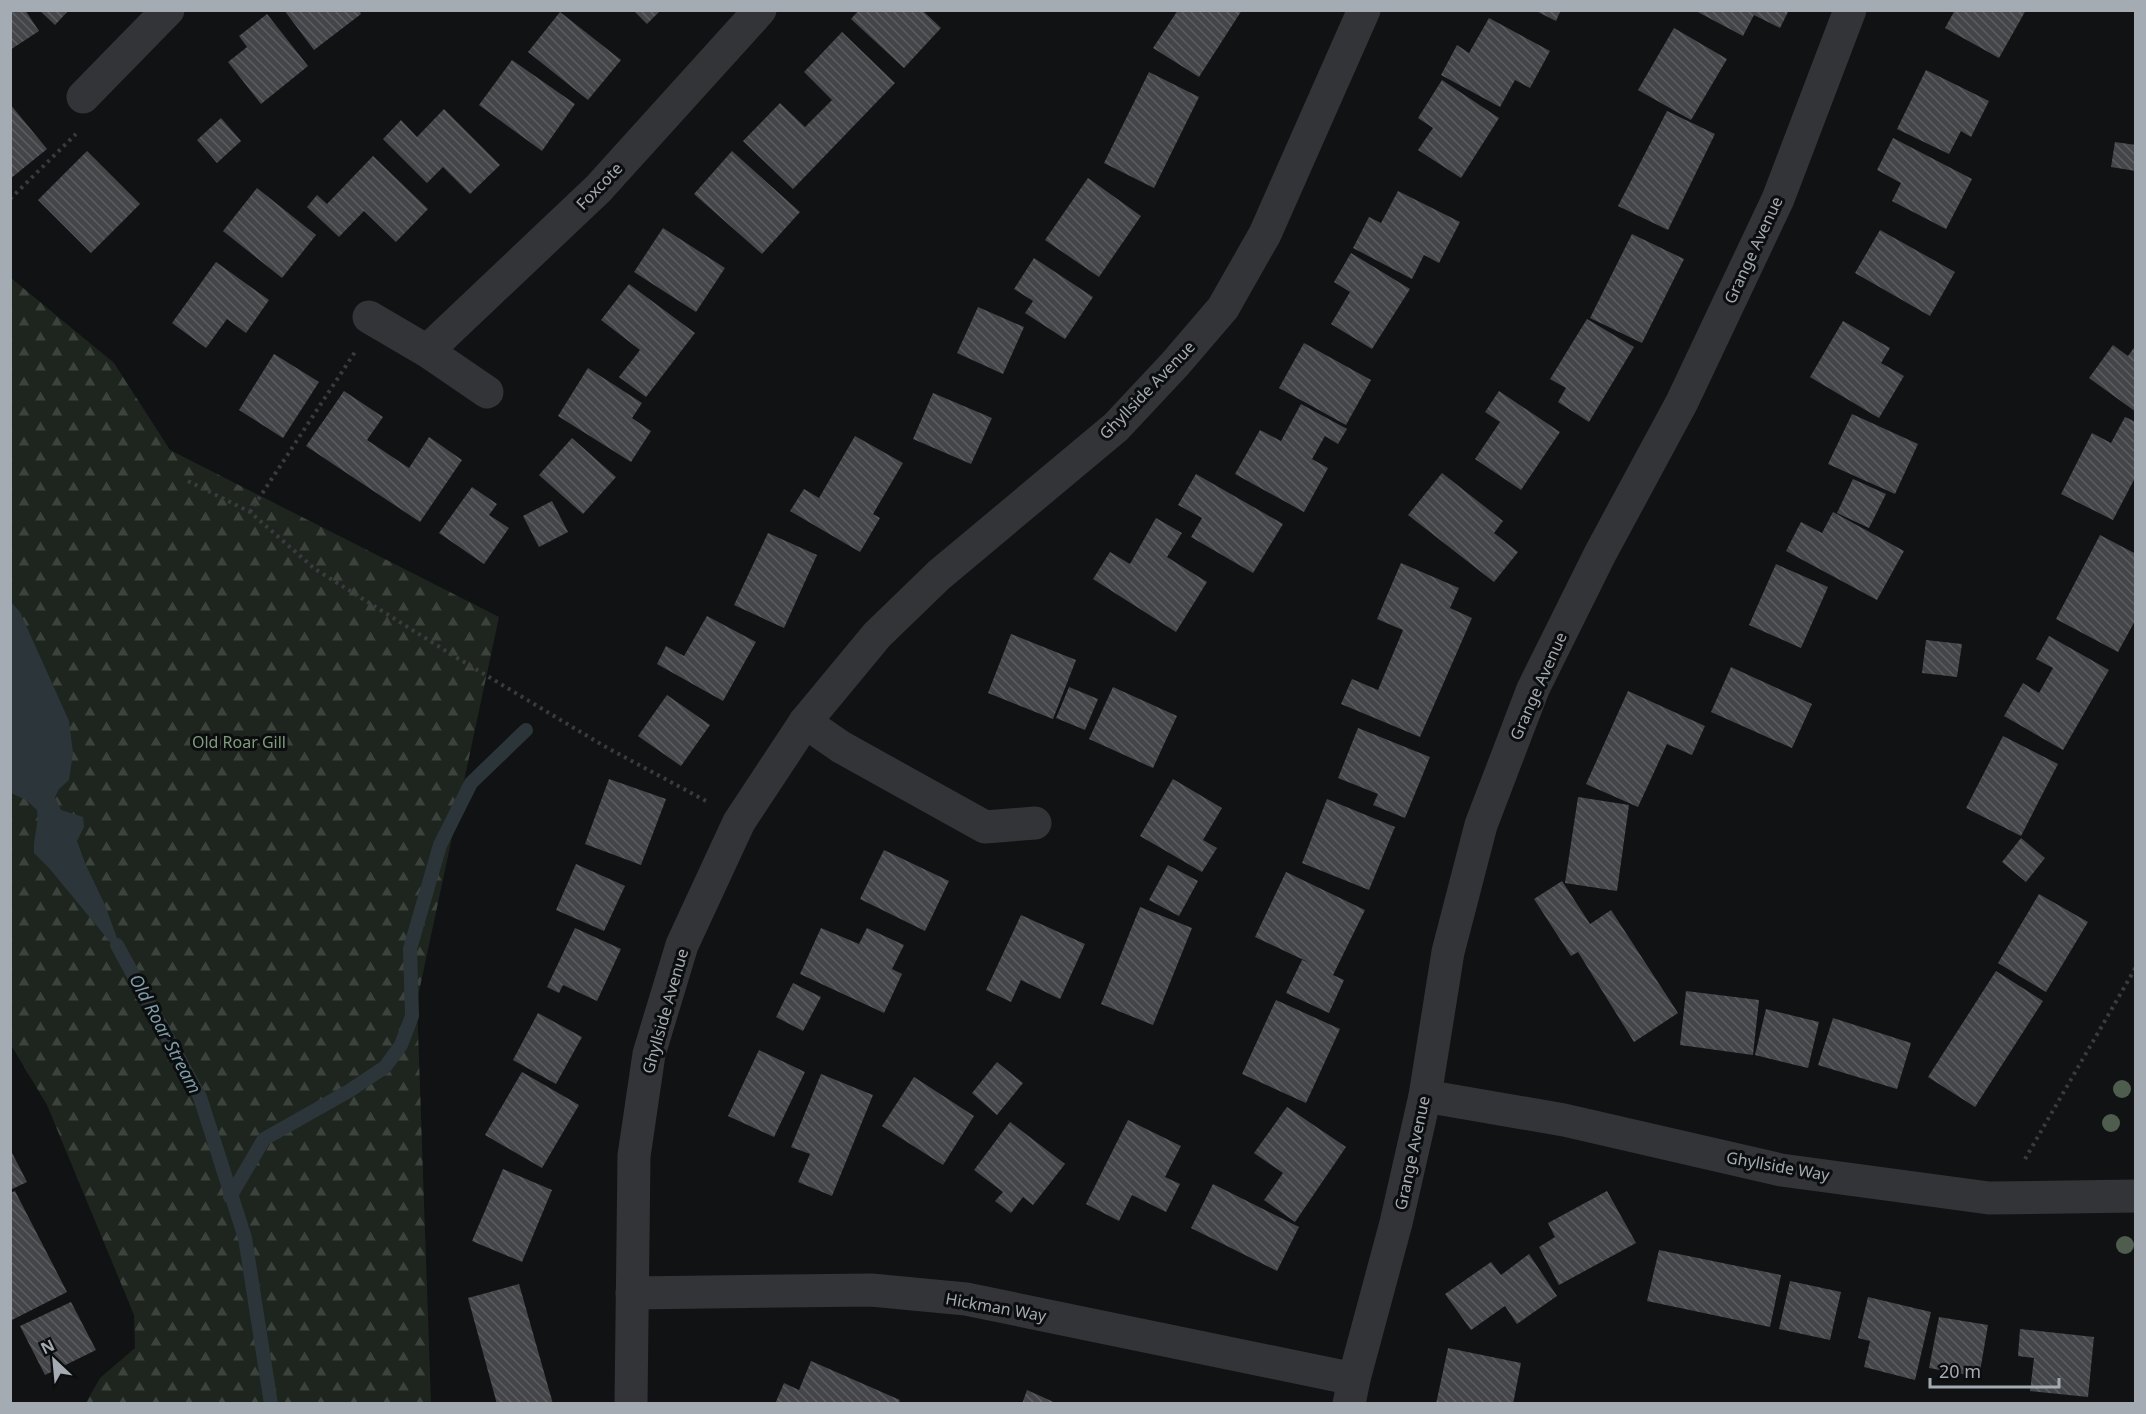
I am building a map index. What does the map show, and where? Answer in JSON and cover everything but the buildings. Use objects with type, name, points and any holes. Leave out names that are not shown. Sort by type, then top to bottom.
[{"type":"street","points":[[83,97],[168,10]]},
{"type":"street","name":"Foxcote","points":[[427,351],[598,189],[760,10]]},
{"type":"street","name":"Ghyllside Avenue","points":[[631,1404],[634,1156],[649,1054],[682,945],[740,822],[806,722],[877,635],[939,575],[1116,427],[1223,308],[1265,234],[1364,10]]},
{"type":"street","name":"Grange Avenue","points":[[1352,1391],[1396,1223],[1425,1096],[1448,952],[1481,825],[1533,689],[1600,554],[1682,402],[1773,209],[1850,10]]},
{"type":"street","points":[[374,320],[427,351],[487,392]]},
{"type":"street","points":[[806,722],[841,747],[985,827],[1035,823]]},
{"type":"street","name":"Ghyllside Way","points":[[1425,1096],[1564,1120],[1781,1170],[1989,1198],[2136,1196]]},
{"type":"street","name":"Hickman Way","points":[[632,1293],[871,1290],[966,1299],[1352,1391]]},
{"type":"path","points":[[10,199],[75,136],[83,97]]},
{"type":"path","points":[[250,512],[374,320]]},
{"type":"path","points":[[188,480],[250,512],[315,569],[454,656],[604,746],[740,822]]},
{"type":"path","points":[[2002,1197],[2136,967]]},
{"type":"green space","name":"Old Roar Gill","points":[[11,278],[114,363],[170,450],[499,617],[417,1001],[431,1403],[86,1403],[100,1378],[135,1348],[134,1315],[47,1105],[11,1045]]},
{"type":"shaded area","points":[[10,601],[20,612],[69,721],[73,753],[69,780],[59,789],[55,797],[61,810],[83,817],[84,827],[77,841],[105,905],[125,960],[34,853],[37,810],[26,800],[11,793]]},
{"type":"waterway","points":[[230,1197],[264,1139],[349,1091],[385,1067],[401,1045],[412,1016],[410,949],[440,845],[471,783],[526,730]]},
{"type":"waterway","name":"Old Roar Stream","points":[[117,945],[200,1097],[245,1238],[271,1404]]}]
